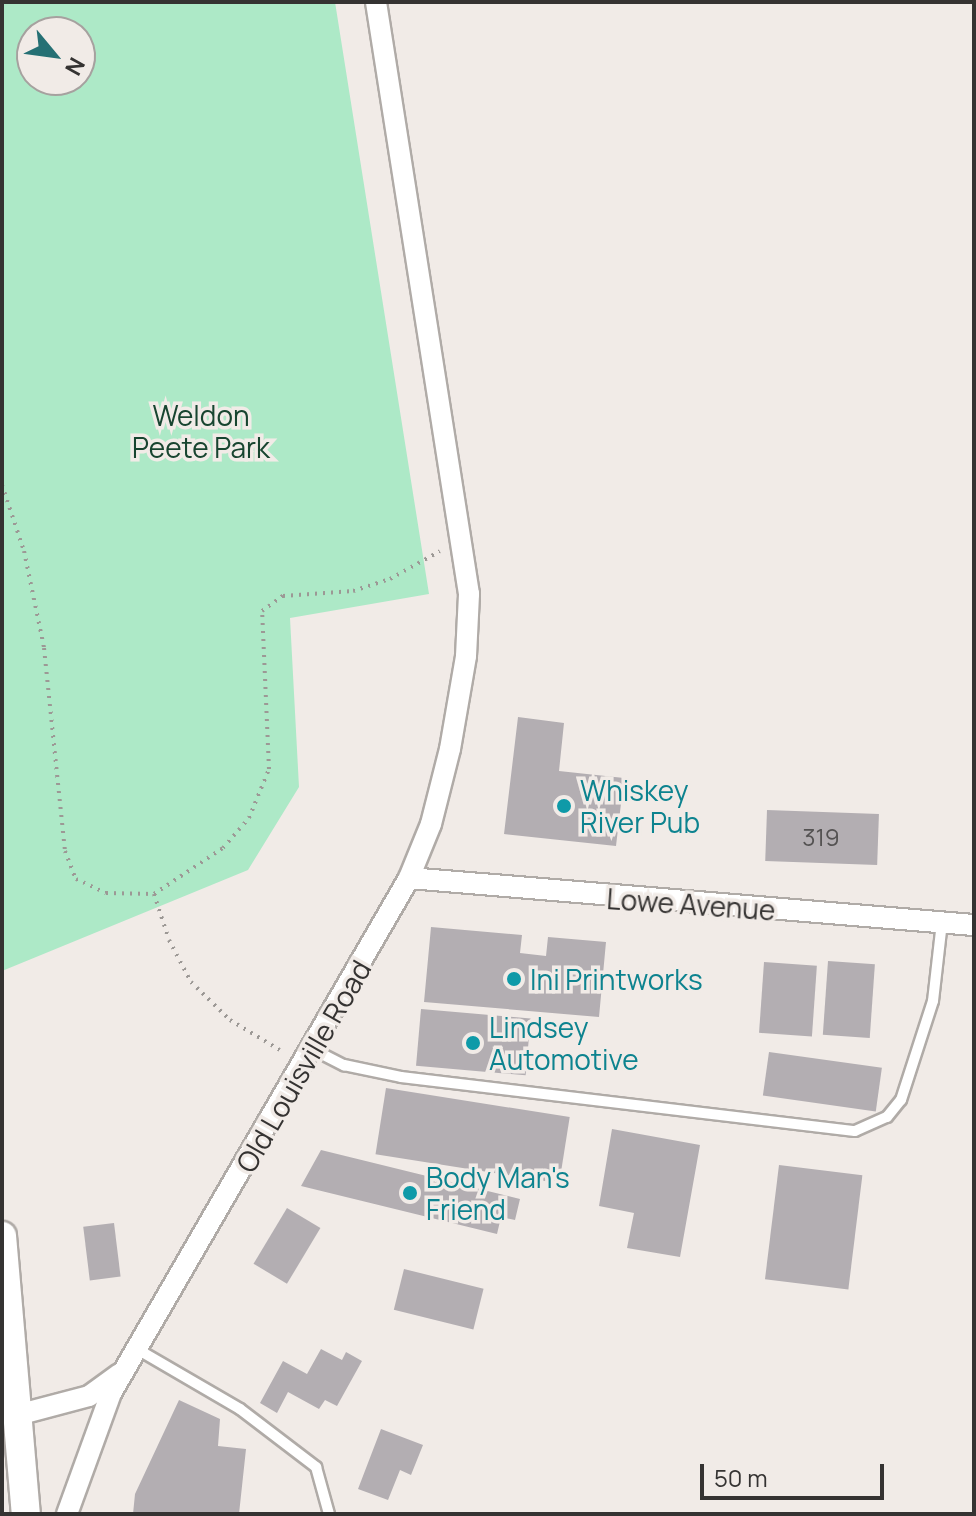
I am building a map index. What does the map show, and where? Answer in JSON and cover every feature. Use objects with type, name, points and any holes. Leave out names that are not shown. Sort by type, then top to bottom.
[{"type":"street","name":"Old Louisville Road","points":[[67,1514],[106,1406],[314,1050],[409,878],[431,824],[450,749],[466,656],[469,594],[376,2]]},
{"type":"street","name":"Lowe Avenue","points":[[409,878],[974,925]]},
{"type":"street","points":[[2,1236],[21,1414],[26,1514]]},
{"type":"street","points":[[21,1414],[89,1396],[133,1356]]},
{"type":"lane","points":[[314,1050],[344,1065],[430,1081],[855,1131],[887,1117],[901,1100],[933,1001],[942,922]]},
{"type":"lane","points":[[133,1356],[240,1409],[316,1467],[329,1514]]},
{"type":"path","points":[[2,485],[24,551],[44,648],[65,851],[76,879],[96,889],[154,894],[223,848],[249,818],[269,769],[262,611],[283,596],[353,591],[390,579],[442,550]]},
{"type":"path","points":[[154,894],[169,940],[191,982],[230,1020],[280,1050]]},
{"type":"green space","name":"Weldon Peete Park","points":[[2,2],[335,2],[429,594],[290,618],[299,787],[248,870],[2,971]]},
{"type":"building","name":"Whiskey River Pub","points":[[518,717],[564,723],[559,771],[624,778],[616,846],[504,834]]},
{"type":"building","points":[[767,810],[879,814],[877,865],[765,861]]},
{"type":"building","name":"Ini Printworks","points":[[431,927],[522,935],[520,953],[546,956],[548,937],[606,942],[599,1017],[424,1002]]},
{"type":"building","points":[[828,961],[875,964],[870,1038],[823,1035]]},
{"type":"building","points":[[764,962],[817,966],[812,1037],[759,1033]]},
{"type":"building","name":"Lindsey Automotive","points":[[421,1009],[531,1019],[526,1075],[416,1066]]},
{"type":"building","points":[[769,1052],[882,1068],[876,1111],[763,1096]]},
{"type":"building","points":[[386,1088],[570,1117],[559,1183],[376,1154]]},
{"type":"building","points":[[612,1129],[700,1145],[680,1257],[627,1248],[634,1213],[599,1206]]},
{"type":"building","name":"Body Man's Friend","points":[[321,1150],[520,1199],[515,1220],[501,1217],[497,1234],[301,1186]]},
{"type":"building","points":[[779,1165],[862,1175],[848,1289],[765,1279]]},
{"type":"building","points":[[287,1208],[320,1228],[287,1284],[254,1264]]},
{"type":"building","points":[[114,1223],[121,1277],[90,1280],[83,1227]]},
{"type":"building","points":[[404,1269],[484,1289],[473,1330],[394,1310]]},
{"type":"building","points":[[321,1349],[342,1360],[346,1352],[362,1361],[337,1406],[325,1400],[319,1409],[288,1392],[277,1413],[260,1403],[283,1361],[307,1374]]},
{"type":"building","points":[[179,1400],[220,1419],[218,1446],[246,1449],[239,1514],[133,1514],[135,1494]]},
{"type":"building","points":[[381,1429],[423,1445],[411,1475],[400,1470],[388,1500],[358,1489]]},
{"type":"place","name":"Whiskey River Pub","points":[[564,806]]},
{"type":"place","name":"Ini Printworks","points":[[514,979]]},
{"type":"place","name":"Lindsey Automotive","points":[[473,1043]]},
{"type":"place","name":"Body Man's Friend","points":[[410,1193]]}]
